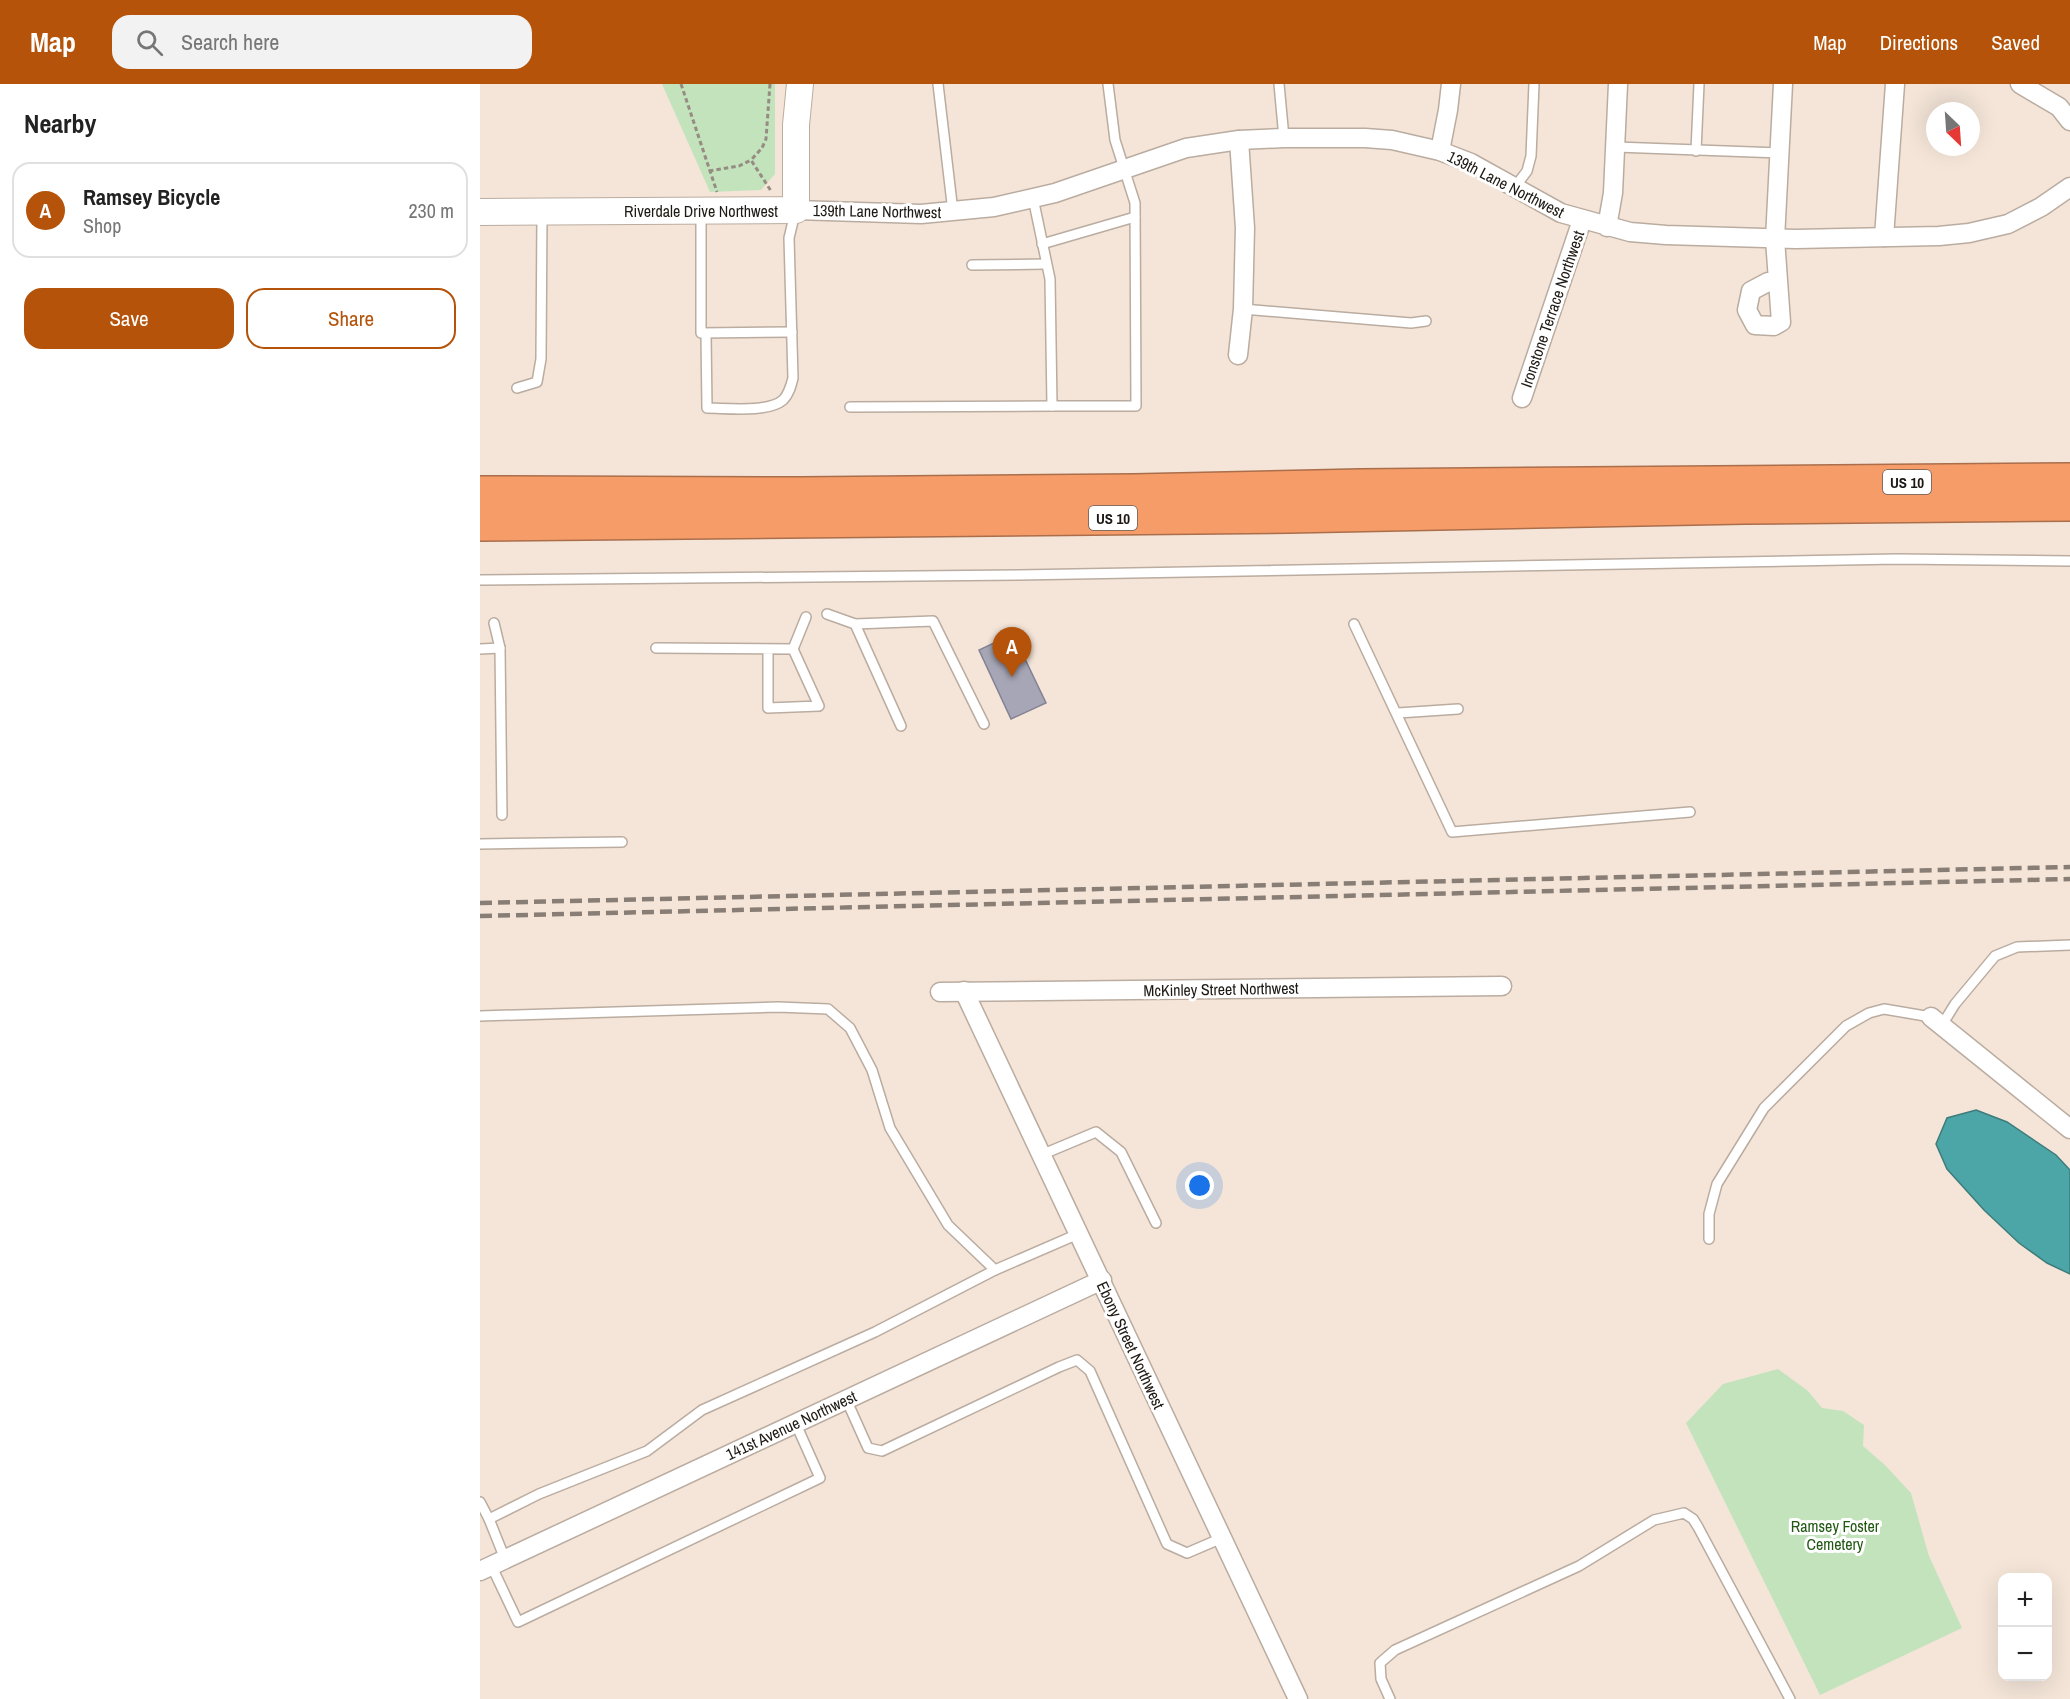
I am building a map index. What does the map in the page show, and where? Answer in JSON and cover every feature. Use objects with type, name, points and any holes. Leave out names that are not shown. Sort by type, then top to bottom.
[{"type":"highway","name":"US 10","points":[[480,493],[801,494],[1360,486],[2070,480]]},
{"type":"highway","name":"US 10","points":[[480,524],[1289,516],[1733,507],[2070,504]]},
{"type":"street","name":"Riverdale Drive Northwest","points":[[480,212],[796,210],[796,125],[800,84]]},
{"type":"street","points":[[1440,151],[1451,84]]},
{"type":"street","points":[[1607,227],[1613,193],[1618,84]]},
{"type":"street","points":[[1778,282],[1775,238],[1783,84]]},
{"type":"street","points":[[1884,237],[1894,84]]},
{"type":"street","points":[[2020,84],[2059,107],[2070,121]]},
{"type":"street","name":"139th Lane Northwest","points":[[796,210],[921,214],[994,207],[1055,193],[1186,148],[1239,140],[1284,138],[1392,140],[1440,151],[1471,163],[1561,213],[1630,232],[1666,235],[1775,238],[1884,237],[1969,233],[2008,224],[2041,207],[2070,187]]},
{"type":"street","points":[[1238,355],[1243,309],[1245,228],[1239,140]]},
{"type":"street","name":"Ironstone Terrace Northwest","points":[[1522,398],[1582,220]]},
{"type":"street","name":"McKinley Street Northwest","points":[[940,992],[1502,986]]},
{"type":"street","name":"Ebony Street Northwest","points":[[964,991],[1298,1699]]},
{"type":"street","points":[[1936,1021],[2070,1129]]},
{"type":"street","name":"141st Avenue Northwest","points":[[492,1565],[1102,1280]]},
{"type":"lane","points":[[938,84],[953,212]]},
{"type":"lane","points":[[850,407],[1136,406],[1135,203],[1115,140],[1108,84]]},
{"type":"lane","points":[[1279,84],[1284,138]]},
{"type":"lane","points":[[1515,187],[1527,171],[1531,156],[1534,84]]},
{"type":"lane","points":[[1696,151],[1699,84]]},
{"type":"lane","points":[[1616,147],[1781,153]]},
{"type":"lane","points":[[1033,198],[1050,279],[1052,406]]},
{"type":"lane","points":[[706,334],[706,408],[765,407],[784,399],[790,391],[793,378],[789,238],[796,210]]},
{"type":"lane","points":[[516,388],[537,382],[541,358],[542,211]]},
{"type":"lane","points":[[711,211],[701,333],[792,333]]},
{"type":"lane","points":[[1042,244],[1135,217]]},
{"type":"lane","points":[[972,265],[1047,264]]},
{"type":"lane","points":[[1243,309],[1411,323],[1426,321]]},
{"type":"lane","points":[[480,580],[1031,575],[1897,559],[2070,561]]},
{"type":"lane","points":[[827,614],[855,624],[933,621],[984,724]]},
{"type":"lane","points":[[768,649],[768,708],[819,706],[793,649],[806,617]]},
{"type":"lane","points":[[494,622],[500,648],[502,815]]},
{"type":"lane","points":[[855,624],[901,726]]},
{"type":"lane","points":[[1354,624],[1398,713],[1452,832],[1690,812]]},
{"type":"lane","points":[[480,649],[500,648]]},
{"type":"lane","points":[[656,648],[793,649]]},
{"type":"lane","points":[[1398,713],[1458,710]]},
{"type":"lane","points":[[480,844],[622,842]]},
{"type":"lane","points":[[1709,1239],[1709,1214],[1718,1184],[1764,1108],[1846,1026],[1869,1013],[1884,1009],[1936,1021],[1955,1004],[1995,956],[2017,947],[2070,945]]},
{"type":"lane","points":[[480,1016],[778,1007],[828,1009],[850,1028],[872,1070],[890,1128],[948,1225],[995,1270]]},
{"type":"lane","points":[[1041,1155],[1096,1132],[1121,1152],[1156,1223]]},
{"type":"lane","points":[[489,1519],[539,1494],[647,1451],[702,1410],[875,1332],[995,1270],[1078,1234]]},
{"type":"lane","points":[[846,1399],[868,1448],[882,1451],[1077,1360],[1090,1371],[1167,1544],[1187,1553],[1222,1538]]},
{"type":"lane","points":[[480,1502],[489,1519],[492,1565],[518,1622],[820,1478],[795,1422]]},
{"type":"lane","points":[[1390,1699],[1381,1679],[1380,1663],[1395,1650],[1579,1566],[1653,1520],[1684,1513],[1698,1527],[1790,1699]]},
{"type":"path","points":[[681,84],[719,196],[711,211]]},
{"type":"path","points":[[709,171],[739,166],[751,160],[762,148],[766,139],[770,84]]},
{"type":"path","points":[[751,160],[772,193]]},
{"type":"green space","points":[[662,84],[775,84],[775,174],[761,190],[710,192]]},
{"type":"green space","name":"Ramsey Foster Cemetery","points":[[1778,1369],[1808,1391],[1822,1408],[1843,1411],[1864,1425],[1863,1446],[1885,1465],[1911,1493],[1929,1556],[1962,1628],[1820,1695],[1686,1423],[1723,1384]]},
{"type":"water","points":[[1976,1110],[2007,1122],[2056,1155],[2070,1170],[2070,1274],[2047,1263],[2019,1243],[1984,1210],[1947,1169],[1936,1144],[1947,1118]]},
{"type":"building","points":[[1013,634],[1046,703],[1011,719],[979,650]]},
{"type":"railway","points":[[480,903],[2070,867]]},
{"type":"railway","points":[[480,916],[2070,879]]},
{"type":"place","name":"Ramsey Bicycle","points":[[1012,677]]}]
